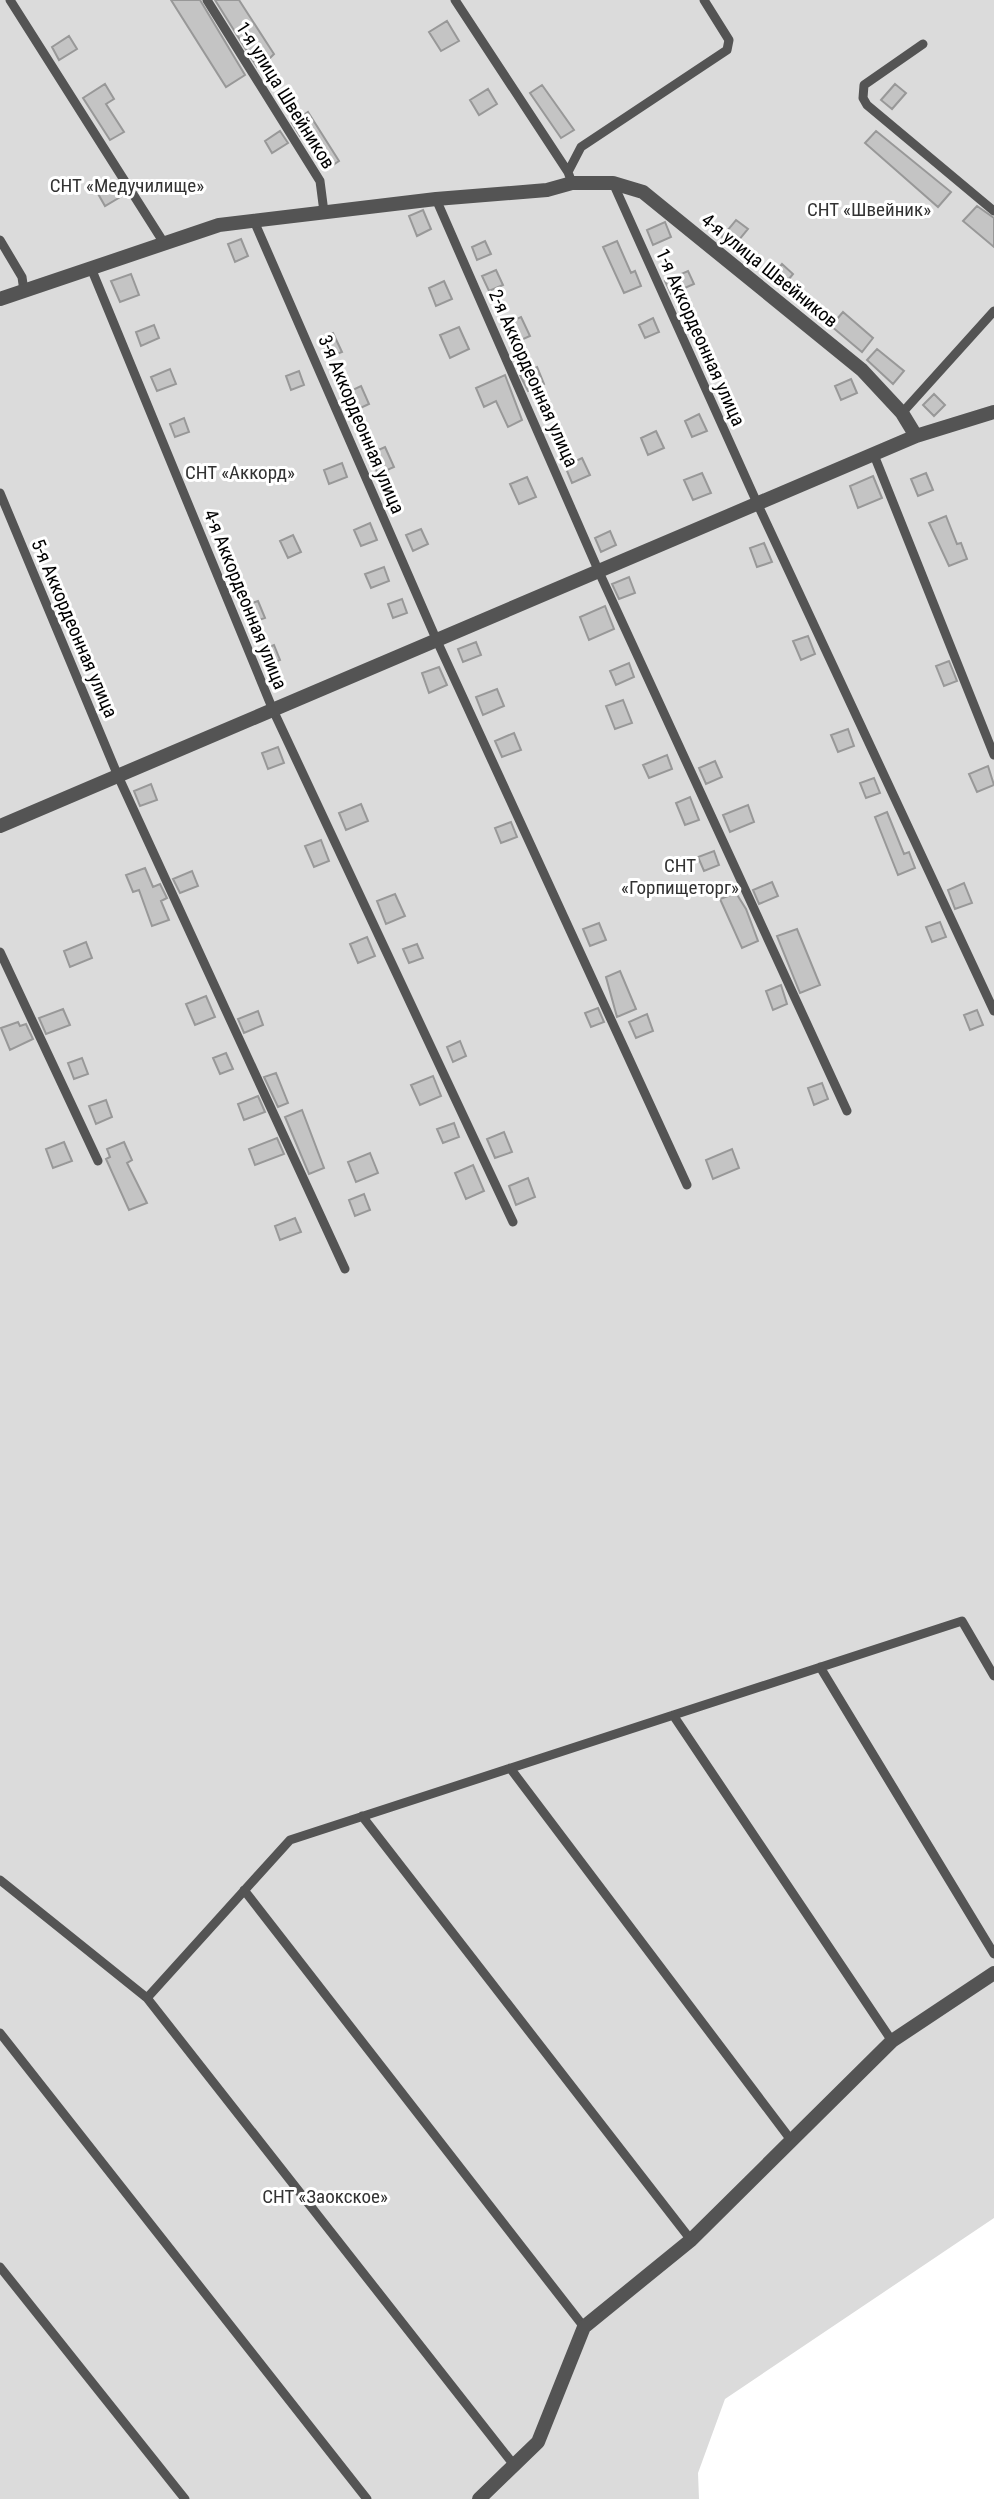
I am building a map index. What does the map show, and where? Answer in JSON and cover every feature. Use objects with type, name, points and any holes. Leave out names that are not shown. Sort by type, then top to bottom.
[{"type":"street","name":"4-я улица Швейников","points":[[0,299],[219,225],[436,199],[547,190],[570,177],[613,183],[643,192],[862,370],[902,413],[916,436]]},
{"type":"street","points":[[0,826],[916,436],[994,412]]},
{"type":"street","points":[[479,2499],[538,2442],[584,2327],[691,2240],[891,2041],[994,1973]]},
{"type":"lane","points":[[10,0],[164,243]]},
{"type":"lane","name":"1-я улица Швейников","points":[[207,0],[320,181],[324,212]]},
{"type":"lane","points":[[455,0],[570,177]]},
{"type":"lane","points":[[570,177],[580,147],[727,50],[729,40],[704,0]]},
{"type":"lane","points":[[923,44],[864,85],[863,97],[867,104],[994,211]]},
{"type":"lane","name":"1-я Аккордеонная улица","points":[[613,183],[758,505],[994,1011]]},
{"type":"lane","name":"2-я Аккордеонная улица","points":[[436,199],[599,572],[846,1111]]},
{"type":"lane","name":"3-я Аккордеонная улица","points":[[254,220],[437,641],[687,1185]]},
{"type":"lane","points":[[0,240],[22,277],[24,291]]},
{"type":"lane","name":"4-я Аккордеонная улица","points":[[92,268],[273,710],[513,1222]]},
{"type":"lane","points":[[902,413],[994,311]]},
{"type":"lane","points":[[874,455],[994,755]]},
{"type":"lane","name":"5-я Аккордеонная улица","points":[[0,493],[118,776],[345,1269]]},
{"type":"lane","points":[[0,951],[98,1161]]},
{"type":"lane","points":[[147,1998],[290,1840],[962,1621],[994,1676]]},
{"type":"lane","points":[[820,1667],[994,1954]]},
{"type":"lane","points":[[673,1715],[891,2041]]},
{"type":"lane","points":[[510,1768],[791,2140]]},
{"type":"lane","points":[[362,1816],[691,2240]]},
{"type":"lane","points":[[0,1880],[147,1998],[514,2465]]},
{"type":"lane","points":[[244,1891],[584,2327]]},
{"type":"lane","points":[[0,2033],[367,2499]]},
{"type":"lane","points":[[0,2267],[185,2499]]},
{"type":"green space","points":[[0,0],[994,0],[994,2218],[725,2399],[698,2473],[699,2499],[0,2499]]},
{"type":"building","points":[[171,0],[200,0],[245,75],[226,87]]},
{"type":"building","points":[[215,0],[239,0],[274,54],[267,61],[257,67]]},
{"type":"building","points":[[447,21],[459,41],[441,51],[429,32]]},
{"type":"building","points":[[69,36],[77,49],[59,60],[52,47]]},
{"type":"building","points":[[105,84],[114,99],[106,104],[124,132],[110,140],[83,98]]},
{"type":"building","points":[[895,84],[906,93],[892,109],[881,100]]},
{"type":"building","points":[[542,85],[574,130],[561,138],[530,93]]},
{"type":"building","points":[[488,89],[497,104],[479,115],[470,100]]},
{"type":"building","points":[[308,112],[339,161],[327,169],[305,134],[300,136],[292,123]]},
{"type":"building","points":[[280,131],[288,143],[272,153],[265,141]]},
{"type":"building","points":[[876,131],[951,192],[938,207],[865,143]]},
{"type":"building","points":[[113,182],[122,196],[105,206],[97,192]]},
{"type":"building","points":[[977,206],[994,218],[994,247],[963,221]]},
{"type":"building","points":[[423,210],[431,229],[417,236],[409,216]]},
{"type":"building","points":[[736,220],[748,229],[734,246],[722,237]]},
{"type":"building","points":[[665,222],[671,237],[653,245],[647,230]]},
{"type":"building","points":[[241,239],[248,256],[235,262],[228,244]]},
{"type":"building","points":[[485,241],[491,254],[477,260],[472,247]]},
{"type":"building","points":[[617,241],[631,273],[635,271],[641,286],[624,293],[603,247]]},
{"type":"building","points":[[782,264],[793,274],[784,285],[773,275]]},
{"type":"building","points":[[496,270],[503,285],[489,291],[482,276]]},
{"type":"building","points":[[688,271],[694,284],[671,294],[665,281]]},
{"type":"building","points":[[131,274],[139,295],[120,302],[111,281]]},
{"type":"building","points":[[444,281],[452,299],[436,306],[429,288]]},
{"type":"building","points":[[843,312],[873,338],[862,352],[831,326]]},
{"type":"building","points":[[521,317],[530,336],[512,344],[503,325]]},
{"type":"building","points":[[653,318],[659,332],[645,338],[639,325]]},
{"type":"building","points":[[154,325],[159,338],[141,346],[136,332]]},
{"type":"building","points":[[459,327],[469,349],[450,358],[440,335]]},
{"type":"building","points":[[333,333],[342,352],[329,357],[320,339]]},
{"type":"building","points":[[877,349],[904,371],[893,384],[867,360]]},
{"type":"building","points":[[537,367],[544,384],[528,391],[520,375]]},
{"type":"building","points":[[170,369],[176,384],[157,391],[151,377]]},
{"type":"building","points":[[299,371],[304,385],[291,390],[286,376]]},
{"type":"building","points":[[505,375],[522,420],[508,427],[496,401],[484,407],[476,388]]},
{"type":"building","points":[[851,379],[857,393],[841,400],[835,386]]},
{"type":"building","points":[[361,386],[369,404],[352,412],[344,394]]},
{"type":"building","points":[[934,394],[945,405],[934,416],[923,405]]},
{"type":"building","points":[[699,414],[707,431],[692,437],[685,421]]},
{"type":"building","points":[[184,418],[189,432],[175,437],[170,424]]},
{"type":"building","points":[[656,431],[664,448],[648,455],[641,438]]},
{"type":"building","points":[[385,447],[394,467],[378,474],[369,454]]},
{"type":"building","points":[[582,458],[590,475],[572,483],[565,466]]},
{"type":"building","points":[[342,463],[347,477],[329,484],[324,470]]},
{"type":"building","points":[[702,473],[711,493],[693,500],[684,480]]},
{"type":"building","points":[[926,473],[933,490],[918,496],[911,479]]},
{"type":"building","points":[[873,476],[882,498],[858,508],[850,486]]},
{"type":"building","points":[[527,477],[536,497],[519,504],[510,484]]},
{"type":"building","points":[[946,516],[957,544],[961,543],[967,559],[949,566],[929,523]]},
{"type":"building","points":[[370,523],[377,540],[361,546],[354,530]]},
{"type":"building","points":[[421,529],[428,544],[413,551],[406,535]]},
{"type":"building","points":[[610,531],[616,545],[601,552],[595,538]]},
{"type":"building","points":[[293,535],[301,552],[288,558],[280,541]]},
{"type":"building","points":[[764,543],[772,562],[757,567],[750,548]]},
{"type":"building","points":[[384,567],[389,581],[371,588],[365,574]]},
{"type":"building","points":[[629,577],[635,593],[619,599],[612,584]]},
{"type":"building","points":[[402,599],[407,613],[393,618],[388,604]]},
{"type":"building","points":[[258,601],[265,618],[250,623],[243,606]]},
{"type":"building","points":[[605,606],[614,629],[589,640],[580,617]]},
{"type":"building","points":[[808,636],[815,654],[801,660],[793,641]]},
{"type":"building","points":[[476,642],[481,655],[463,662],[458,649]]},
{"type":"building","points":[[274,645],[280,660],[267,665],[261,650]]},
{"type":"building","points":[[949,661],[957,681],[944,686],[936,666]]},
{"type":"building","points":[[629,663],[634,677],[616,685],[610,671]]},
{"type":"building","points":[[439,667],[447,685],[429,693],[422,673]]},
{"type":"building","points":[[497,689],[504,706],[483,715],[476,697]]},
{"type":"building","points":[[623,700],[632,723],[615,729],[606,706]]},
{"type":"building","points":[[848,729],[854,746],[838,752],[831,735]]},
{"type":"building","points":[[514,733],[521,750],[502,757],[495,741]]},
{"type":"building","points":[[278,747],[284,763],[268,769],[262,753]]},
{"type":"building","points":[[667,755],[672,769],[649,778],[643,765]]},
{"type":"building","points":[[715,761],[722,777],[706,784],[699,768]]},
{"type":"building","points":[[988,766],[994,785],[977,792],[969,774]]},
{"type":"building","points":[[874,778],[880,793],[866,798],[860,783]]},
{"type":"building","points":[[151,784],[157,800],[140,806],[134,791]]},
{"type":"building","points":[[690,797],[699,820],[685,825],[676,803]]},
{"type":"building","points":[[361,804],[368,821],[346,830],[339,813]]},
{"type":"building","points":[[748,805],[754,822],[730,832],[723,815]]},
{"type":"building","points":[[887,812],[904,854],[909,852],[915,868],[898,875],[875,817]]},
{"type":"building","points":[[511,822],[517,837],[501,843],[495,828]]},
{"type":"building","points":[[321,840],[329,861],[314,867],[305,846]]},
{"type":"building","points":[[714,851],[719,865],[704,871],[698,857]]},
{"type":"building","points":[[145,868],[153,887],[160,884],[167,898],[161,901],[169,920],[152,926],[139,890],[133,892],[126,875]]},
{"type":"building","points":[[192,871],[198,886],[180,893],[173,879]]},
{"type":"building","points":[[772,882],[778,896],[759,904],[753,890]]},
{"type":"building","points":[[964,883],[972,903],[955,909],[948,890]]},
{"type":"building","points":[[736,893],[746,909],[758,941],[742,948],[720,899]]},
{"type":"building","points":[[395,894],[405,916],[386,924],[377,901]]},
{"type":"building","points":[[940,922],[946,937],[932,942],[926,927]]},
{"type":"building","points":[[599,923],[606,940],[590,946],[583,929]]},
{"type":"building","points":[[797,929],[820,985],[800,993],[777,936]]},
{"type":"building","points":[[367,937],[375,956],[358,963],[350,944]]},
{"type":"building","points":[[86,942],[92,958],[70,967],[64,951]]},
{"type":"building","points":[[417,944],[423,958],[409,963],[403,949]]},
{"type":"building","points":[[620,971],[636,1009],[617,1017],[606,977]]},
{"type":"building","points":[[781,985],[787,1004],[773,1010],[766,991]]},
{"type":"building","points":[[206,996],[215,1017],[195,1025],[186,1004]]},
{"type":"building","points":[[598,1008],[604,1022],[591,1027],[585,1013]]},
{"type":"building","points":[[63,1009],[70,1025],[46,1034],[39,1018]]},
{"type":"building","points":[[977,1010],[983,1025],[970,1030],[964,1015]]},
{"type":"building","points":[[258,1011],[263,1025],[244,1033],[238,1019]]},
{"type":"building","points":[[647,1014],[653,1031],[636,1038],[629,1022]]},
{"type":"building","points":[[18,1022],[20,1026],[26,1024],[33,1039],[10,1050],[1,1028]]},
{"type":"building","points":[[460,1041],[466,1056],[453,1062],[447,1047]]},
{"type":"building","points":[[226,1053],[233,1069],[220,1074],[213,1058]]},
{"type":"building","points":[[82,1058],[88,1074],[74,1079],[68,1063]]},
{"type":"building","points":[[276,1073],[288,1103],[278,1107],[264,1077]]},
{"type":"building","points":[[433,1076],[441,1096],[420,1105],[411,1085]]},
{"type":"building","points":[[822,1083],[828,1099],[814,1105],[808,1088]]},
{"type":"building","points":[[258,1096],[265,1112],[244,1120],[238,1104]]},
{"type":"building","points":[[106,1100],[112,1117],[96,1124],[89,1106]]},
{"type":"building","points":[[302,1110],[324,1168],[309,1174],[285,1117]]},
{"type":"building","points":[[454,1123],[459,1137],[443,1143],[437,1129]]},
{"type":"building","points":[[504,1132],[512,1152],[495,1158],[487,1139]]},
{"type":"building","points":[[277,1138],[284,1154],[255,1165],[249,1149]]},
{"type":"building","points":[[64,1142],[72,1161],[53,1168],[46,1149]]},
{"type":"building","points":[[124,1142],[132,1160],[127,1163],[147,1203],[129,1210],[106,1159],[110,1157],[107,1149]]},
{"type":"building","points":[[732,1149],[739,1168],[713,1179],[706,1160]]},
{"type":"building","points":[[370,1153],[378,1173],[356,1182],[348,1162]]},
{"type":"building","points":[[473,1165],[484,1191],[466,1199],[455,1173]]},
{"type":"building","points":[[528,1178],[535,1197],[516,1205],[509,1186]]},
{"type":"building","points":[[364,1194],[370,1210],[355,1216],[349,1200]]},
{"type":"building","points":[[295,1218],[301,1232],[280,1240],[275,1226]]},
{"type":"park label","name":"СНТ «Медучилище»","points":[[127,185]]},
{"type":"park label","name":"СНТ «Швейник»","points":[[869,209]]},
{"type":"park label","name":"СНТ «Аккорд»","points":[[240,472]]},
{"type":"park label","name":"СНТ «Горпищеторг»","points":[[680,876]]},
{"type":"park label","name":"СНТ «Заокское»","points":[[325,2196]]}]
